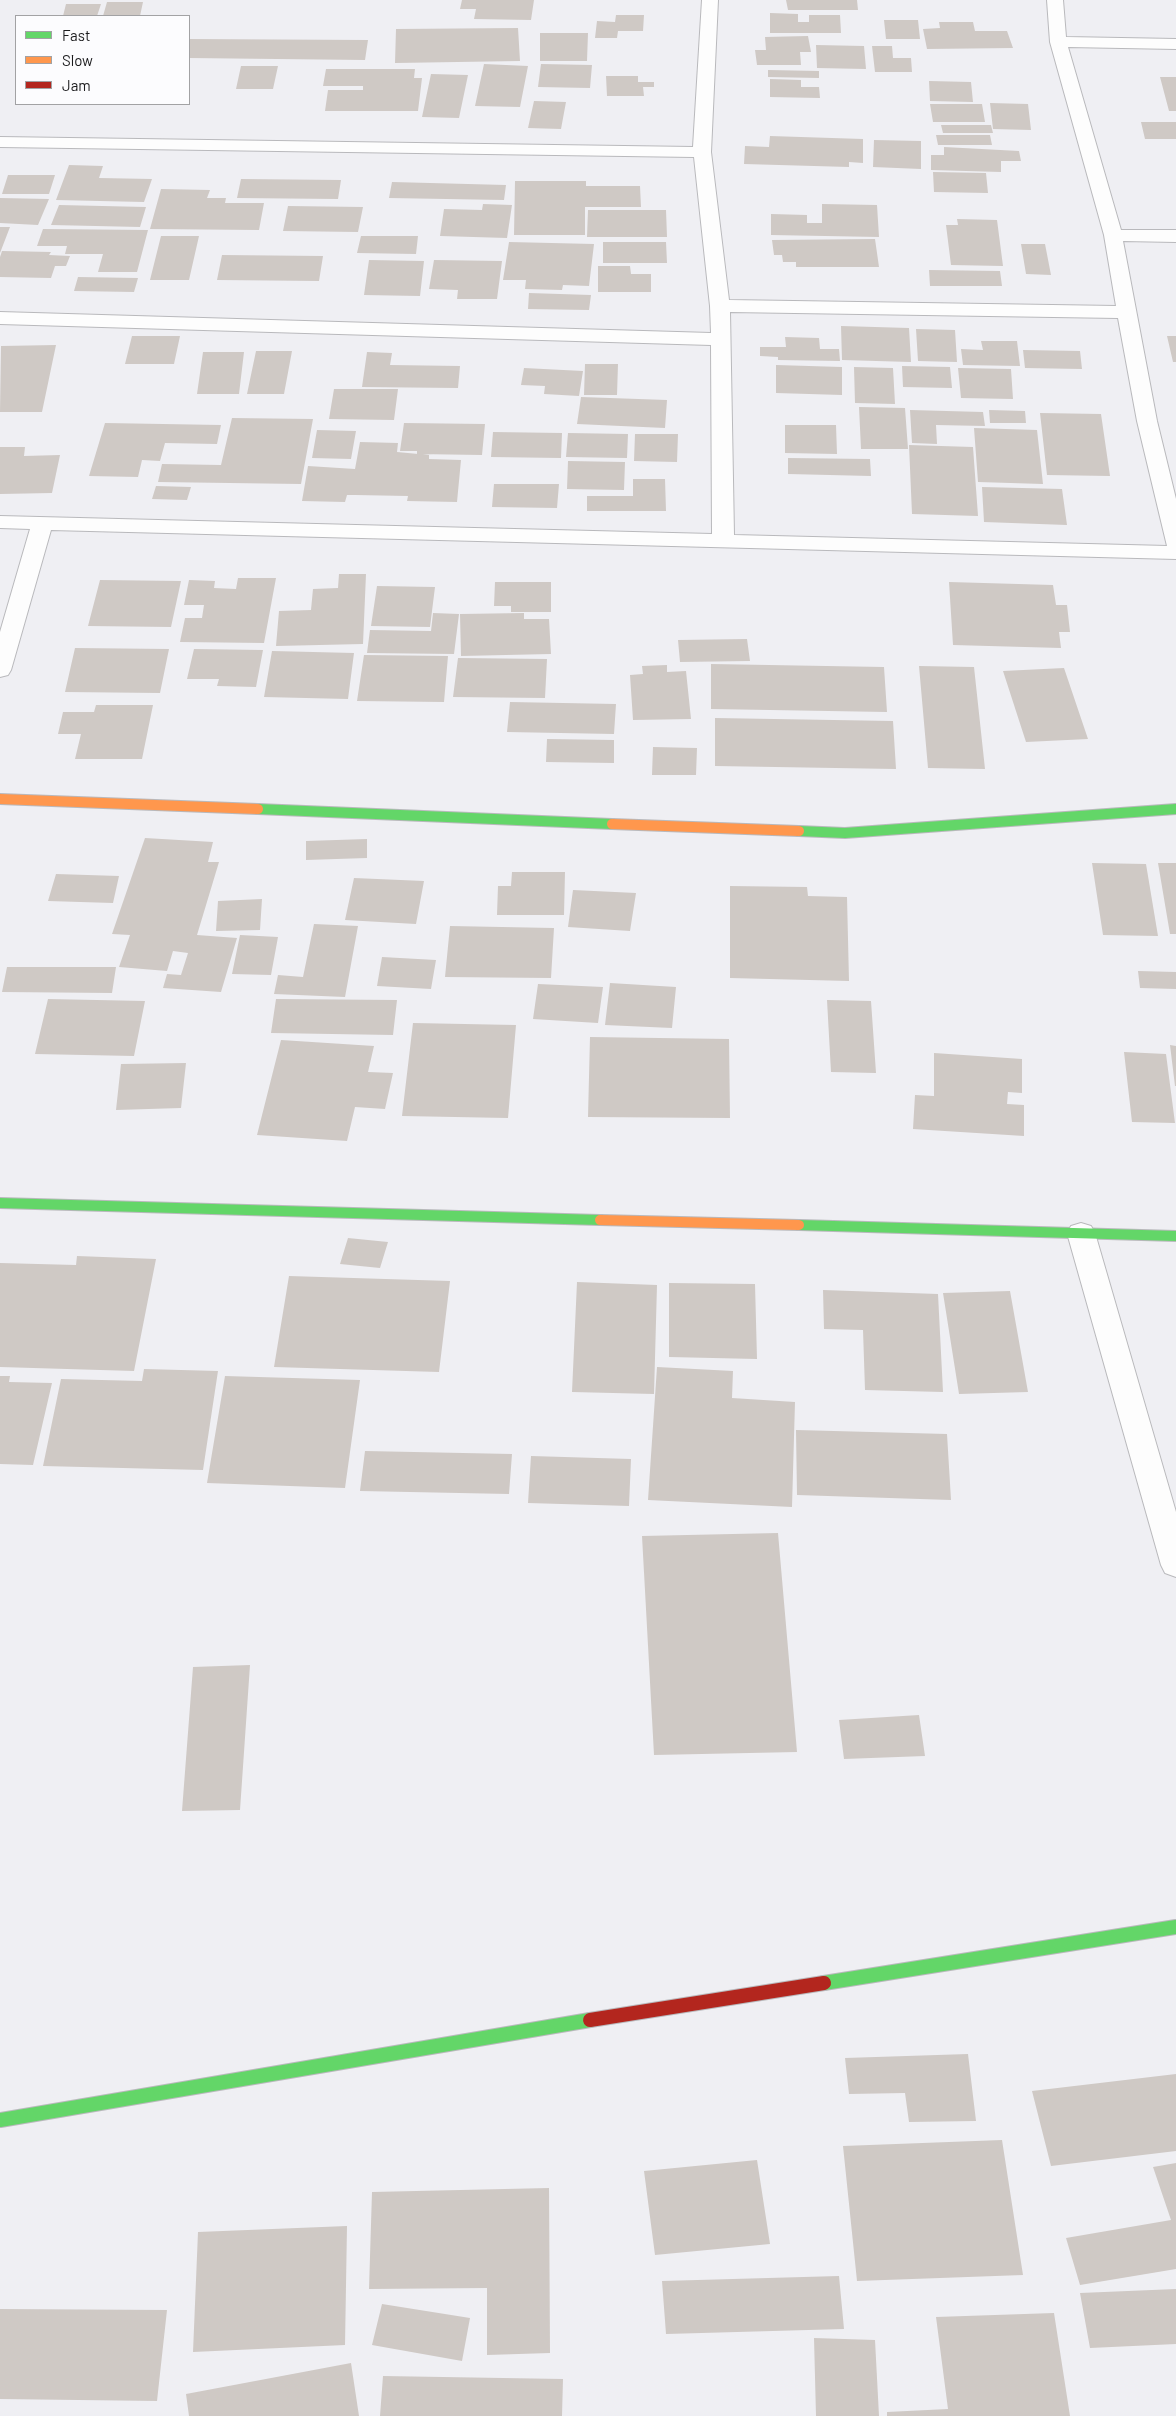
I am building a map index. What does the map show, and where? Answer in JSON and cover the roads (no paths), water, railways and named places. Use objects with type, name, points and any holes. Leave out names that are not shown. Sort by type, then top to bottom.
[{"type":"street","points":[[710,0],[702,152],[720,306],[723,542]]},
{"type":"street","points":[[1055,0],[1058,42],[1113,235],[1127,312],[1172,514],[1176,544]]},
{"type":"street","points":[[1058,42],[1176,44]]},
{"type":"street","points":[[0,142],[702,152]]},
{"type":"street","points":[[1113,235],[1176,236]]},
{"type":"street","points":[[720,306],[1127,312]]},
{"type":"street","points":[[0,318],[721,339]]},
{"type":"street","points":[[0,522],[1176,553]]},
{"type":"street","points":[[0,670],[42,522]]},
{"type":"street","points":[[0,800],[845,833],[1176,809]]},
{"type":"street","points":[[0,1203],[1176,1236]]},
{"type":"street","points":[[1081,1233],[1176,1565]]},
{"type":"street","points":[[0,2120],[540,2027],[1176,1928]]}]
